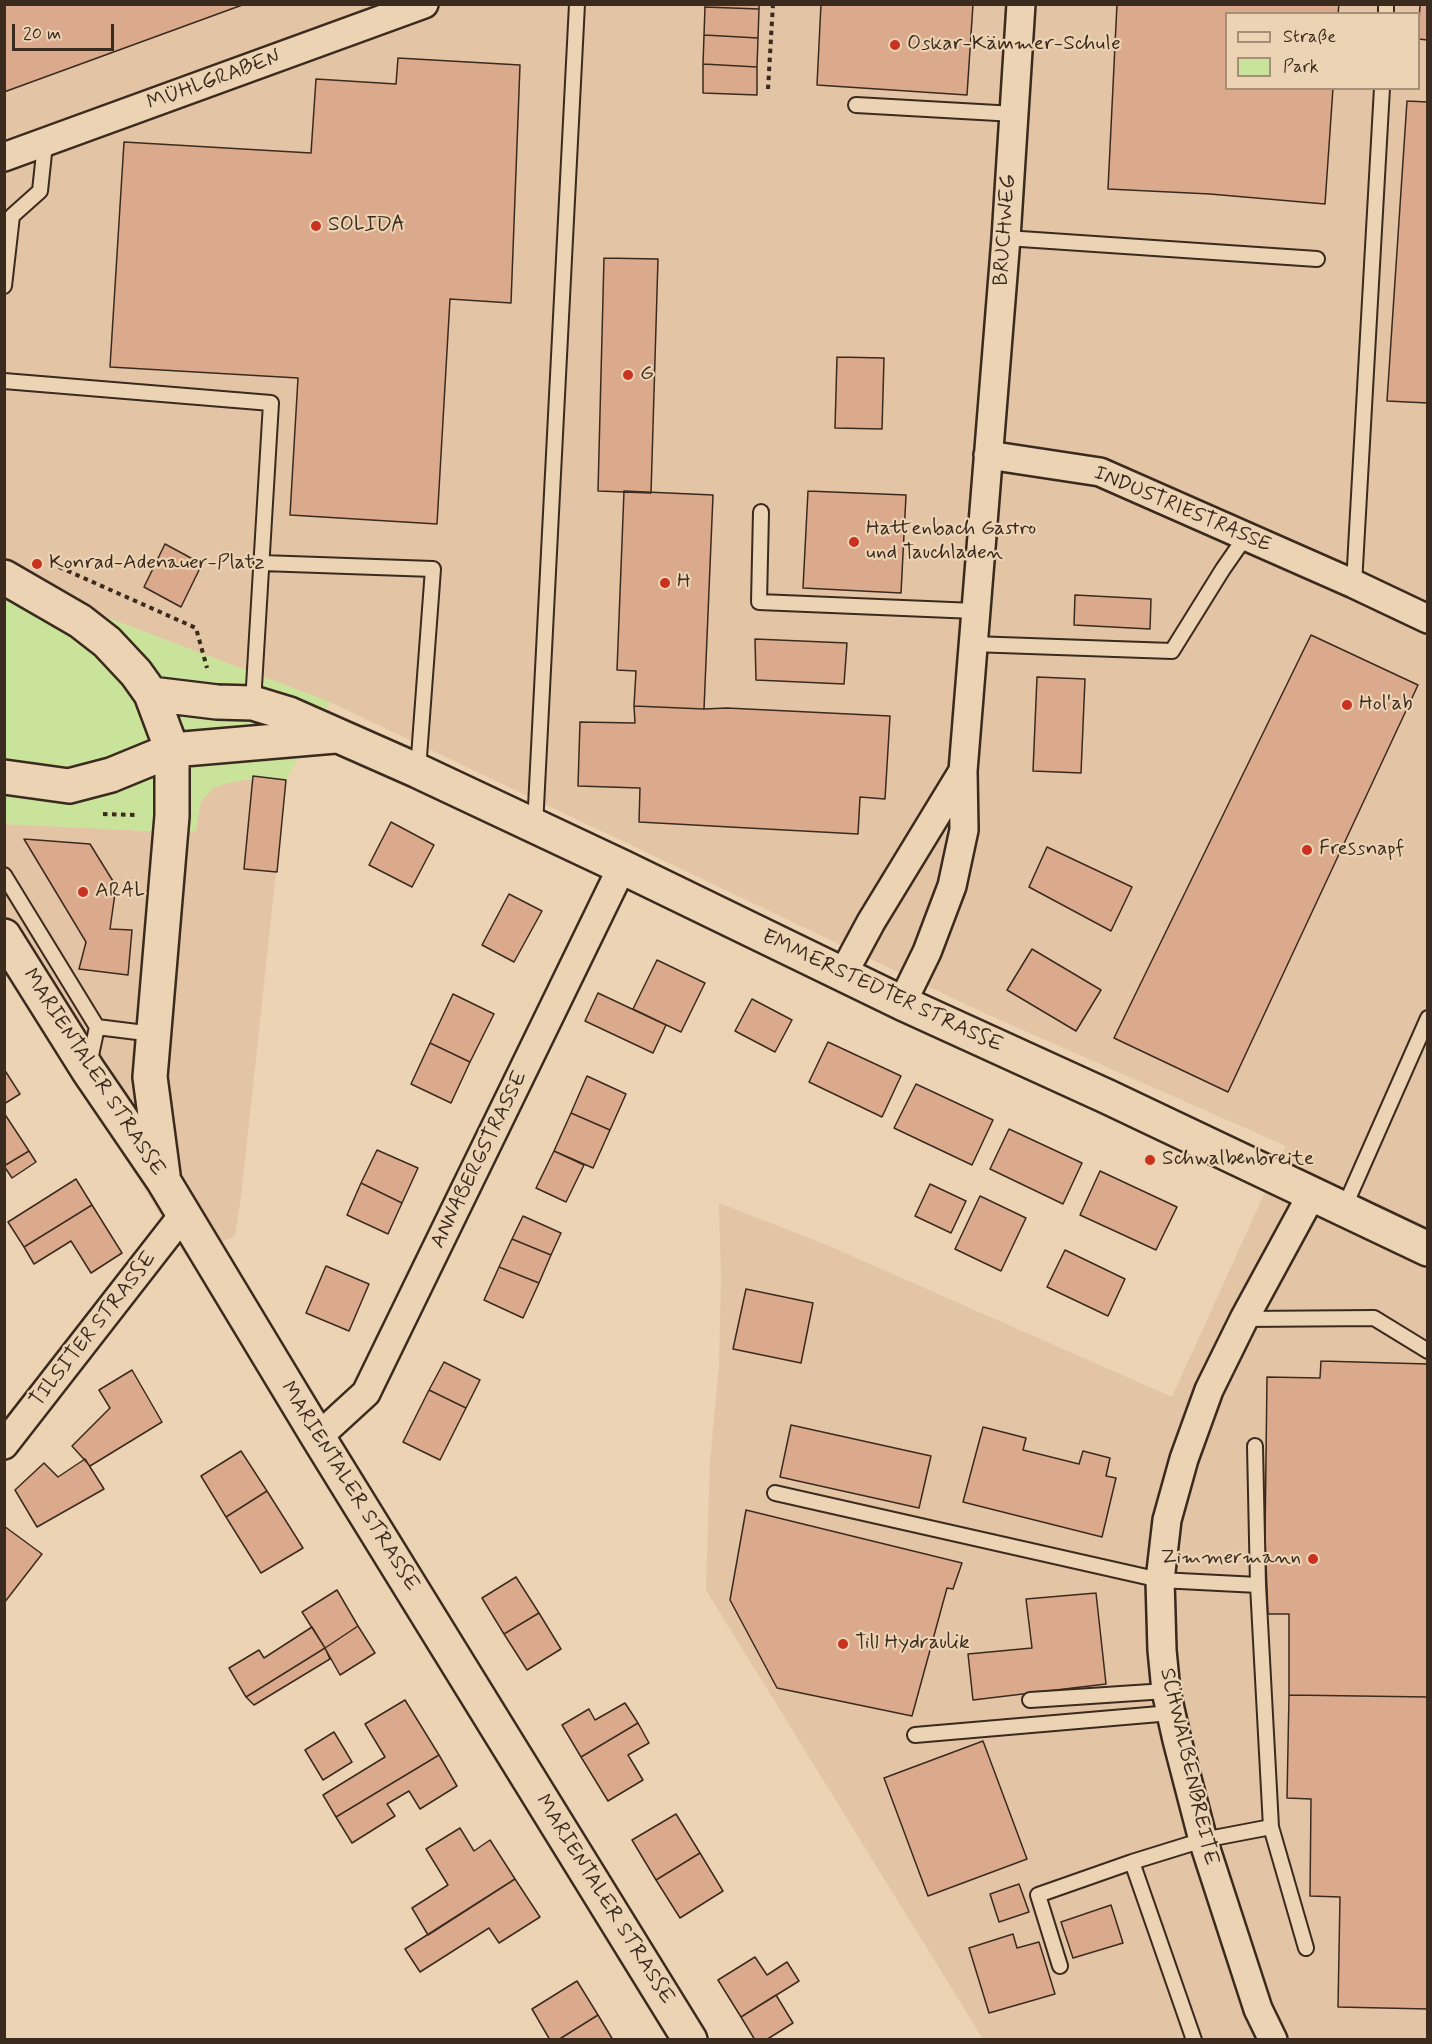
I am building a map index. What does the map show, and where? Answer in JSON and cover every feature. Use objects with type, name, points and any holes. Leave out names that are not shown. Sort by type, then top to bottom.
[{"type":"main road","points":[[4,577],[80,621],[106,642],[136,673],[151,694],[172,750],[172,816],[150,1077],[163,1180]]},
{"type":"main road","name":"EMMERSTEDTER STRASSE","points":[[151,694],[217,702],[253,703],[289,714],[418,771],[902,1003],[1428,1249]]},
{"type":"main road","name":"EMMERSTEDTER STRASSE","points":[[4,777],[69,786],[111,775],[172,750],[337,736]]},
{"type":"main road","name":"MARIENTALER STRASSE","points":[[4,936],[88,1070],[163,1180],[318,1437],[690,2040]]},
{"type":"street","name":"MÜHLGRABEN","points":[[4,157],[45,144],[424,4]]},
{"type":"street","name":"BRUCHWEG","points":[[988,455],[1006,238],[1021,4]]},
{"type":"street","name":"INDUSTRIESTRASSE","points":[[988,455],[1100,472],[1428,619]]},
{"type":"street","points":[[902,1003],[927,952],[952,886],[964,830],[963,771],[988,455]]},
{"type":"street","points":[[843,975],[871,922],[963,771]]},
{"type":"street","name":"ANNABERGSTRASSE","points":[[318,1437],[366,1393],[622,867]]},
{"type":"street","name":"SCHWALBENBREITE","points":[[1273,2040],[1258,2009],[1203,1840],[1169,1702],[1162,1650],[1160,1580],[1167,1520],[1184,1459],[1209,1390],[1244,1319],[1312,1194]]},
{"type":"street","name":"TILSITER STRASSE","points":[[4,1445],[183,1215]]},
{"type":"lane","points":[[535,828],[577,4]]},
{"type":"lane","points":[[1354,584],[1382,90]]},
{"type":"lane","points":[[856,105],[1015,114]]},
{"type":"lane","points":[[4,286],[12,216],[40,191],[45,144]]},
{"type":"lane","points":[[1006,238],[1317,259]]},
{"type":"lane","points":[[4,381],[271,403],[253,703]]},
{"type":"lane","points":[[761,512],[759,602],[975,610]]},
{"type":"lane","points":[[972,644],[1172,651],[1222,569],[1246,536]]},
{"type":"lane","points":[[262,563],[433,569],[418,771]]},
{"type":"lane","points":[[4,874],[97,1027],[88,1070]]},
{"type":"lane","points":[[1344,1208],[1428,1018]]},
{"type":"lane","points":[[97,1027],[153,1034]]},
{"type":"lane","points":[[1244,1319],[1374,1318],[1428,1351]]},
{"type":"lane","points":[[1255,1446],[1258,1585],[1271,1827],[1306,1948]]},
{"type":"lane","points":[[775,1493],[1160,1580],[1258,1585]]},
{"type":"lane","points":[[1030,1700],[1169,1702]]},
{"type":"lane","points":[[915,1735],[1169,1702]]},
{"type":"lane","points":[[1060,1966],[1038,1895],[1203,1840],[1271,1827]]},
{"type":"lane","points":[[1132,1862],[1194,2040]]},
{"type":"path","points":[[768,89],[773,4]]},
{"type":"path","points":[[58,567],[196,628],[217,702]]},
{"type":"shaded area","points":[[365,4],[366,7],[373,4],[1427,5],[1427,2039],[983,2039],[706,1590],[710,1461],[719,1366],[721,1278],[719,1203],[829,1246],[1172,1397],[1286,1146],[982,1012],[330,702],[95,613],[5,561],[4,5]]},
{"type":"shaded area","points":[[245,780],[286,780],[241,1196],[235,1236],[186,1257],[5,961],[5,824],[148,831],[201,801],[213,788]]},
{"type":"green space","points":[[5,561],[95,613],[330,702],[286,780],[245,780],[213,788],[201,801],[196,831],[5,824]]},
{"type":"building","points":[[4,4],[245,4],[4,92]]},
{"type":"building","points":[[705,4],[759,4],[759,9],[705,7]]},
{"type":"building","name":"Oskar-Kämmer-Schule","points":[[821,4],[973,4],[967,95],[817,85]]},
{"type":"building","points":[[1117,4],[1339,4],[1338,12],[1225,12],[1225,90],[1333,90],[1325,204],[1210,194],[1108,189]]},
{"type":"building","points":[[1420,4],[1428,4],[1428,40],[1420,39]]},
{"type":"building","points":[[705,7],[759,9],[758,38],[704,35]]},
{"type":"building","points":[[704,35],[758,38],[757,67],[703,64]]},
{"type":"building","name":"SOLIDA","points":[[398,58],[520,65],[511,303],[450,299],[437,524],[290,515],[298,378],[110,367],[124,142],[311,153],[316,79],[396,84]]},
{"type":"building","points":[[703,64],[757,67],[757,95],[703,93]]},
{"type":"building","points":[[1407,101],[1428,102],[1428,403],[1387,401]]},
{"type":"building","name":"G","points":[[604,258],[658,259],[651,493],[598,491]]},
{"type":"building","points":[[837,357],[884,358],[882,429],[835,428]]},
{"type":"building","name":"H","points":[[624,491],[713,495],[704,709],[634,706],[636,671],[617,670]]},
{"type":"building","name":"Hattenbach Gastro und Tauchladen","points":[[808,491],[906,495],[901,593],[803,588]]},
{"type":"building","points":[[165,544],[202,564],[181,607],[144,587]]},
{"type":"building","points":[[1075,595],[1151,599],[1150,629],[1074,625]]},
{"type":"building","points":[[1311,635],[1418,685],[1228,1092],[1114,1038]]},
{"type":"building","points":[[755,639],[847,643],[844,684],[756,680]]},
{"type":"building","points":[[1037,677],[1085,679],[1081,773],[1033,771]]},
{"type":"building","points":[[634,706],[890,716],[885,799],[860,797],[858,834],[639,822],[640,788],[578,786],[580,722],[635,723]]},
{"type":"building","points":[[253,776],[286,780],[277,872],[244,869]]},
{"type":"building","points":[[391,822],[434,845],[412,887],[369,865]]},
{"type":"building","points":[[24,839],[90,844],[116,886],[110,929],[132,930],[128,975],[79,969],[86,942]]},
{"type":"building","points":[[1047,847],[1132,887],[1111,931],[1029,887]]},
{"type":"building","points":[[509,894],[542,911],[514,962],[482,945]]},
{"type":"building","points":[[1032,949],[1101,990],[1076,1031],[1007,990]]},
{"type":"building","points":[[657,960],[705,983],[681,1032],[633,1009]]},
{"type":"building","points":[[598,993],[666,1025],[653,1053],[585,1021]]},
{"type":"building","points":[[453,994],[494,1014],[470,1062],[430,1043]]},
{"type":"building","points":[[752,999],[792,1020],[775,1052],[735,1031]]},
{"type":"building","points":[[828,1042],[901,1076],[882,1117],[809,1082]]},
{"type":"building","points":[[430,1043],[470,1062],[451,1103],[411,1084]]},
{"type":"building","points":[[4,1069],[20,1094],[4,1104]]},
{"type":"building","points":[[587,1076],[626,1094],[610,1130],[571,1113]]},
{"type":"building","points":[[916,1084],[993,1120],[972,1165],[894,1128]]},
{"type":"building","points":[[4,1113],[29,1151],[4,1166]]},
{"type":"building","points":[[571,1113],[610,1130],[593,1168],[554,1151]]},
{"type":"building","points":[[1009,1129],[1082,1163],[1063,1204],[990,1169]]},
{"type":"building","points":[[377,1150],[418,1168],[402,1203],[361,1183]]},
{"type":"building","points":[[29,1151],[36,1162],[12,1178],[4,1166]]},
{"type":"building","points":[[554,1151],[584,1165],[566,1202],[536,1188]]},
{"type":"building","points":[[1100,1171],[1177,1207],[1156,1250],[1080,1215]]},
{"type":"building","points":[[76,1179],[92,1205],[24,1247],[8,1222]]},
{"type":"building","points":[[361,1183],[402,1203],[388,1234],[347,1215]]},
{"type":"building","points":[[930,1184],[966,1201],[951,1233],[915,1216]]},
{"type":"building","points":[[980,1196],[1026,1218],[1001,1271],[955,1249]]},
{"type":"building","points":[[92,1205],[122,1253],[91,1273],[71,1241],[34,1264],[24,1247]]},
{"type":"building","points":[[523,1216],[561,1233],[551,1255],[512,1239]]},
{"type":"building","points":[[512,1239],[551,1255],[539,1283],[499,1267]]},
{"type":"building","points":[[1065,1250],[1125,1279],[1108,1316],[1047,1287]]},
{"type":"building","points":[[326,1266],[369,1284],[349,1331],[306,1313]]},
{"type":"building","points":[[499,1267],[539,1283],[523,1318],[484,1300]]},
{"type":"building","points":[[746,1289],[813,1303],[801,1363],[733,1349]]},
{"type":"building","points":[[1321,1361],[1428,1364],[1428,1697],[1289,1695],[1289,1614],[1268,1614],[1265,1538],[1267,1377],[1320,1378]]},
{"type":"building","points":[[444,1362],[480,1380],[466,1408],[429,1390]]},
{"type":"building","points":[[132,1370],[162,1422],[90,1466],[72,1446],[110,1408],[99,1390]]},
{"type":"building","points":[[429,1390],[466,1408],[440,1460],[403,1442]]},
{"type":"building","points":[[791,1425],[931,1456],[919,1508],[780,1477]]},
{"type":"building","points":[[983,1427],[1026,1438],[1023,1450],[1079,1464],[1083,1451],[1110,1458],[1106,1476],[1116,1478],[1102,1537],[963,1502]]},
{"type":"building","points":[[241,1451],[267,1491],[226,1517],[201,1476]]},
{"type":"building","points":[[85,1459],[104,1489],[37,1527],[15,1490],[44,1463],[58,1477]]},
{"type":"building","points":[[267,1491],[303,1548],[261,1573],[226,1517]]},
{"type":"building","name":"Till Hydraulik","points":[[746,1510],[962,1563],[953,1589],[947,1588],[912,1716],[777,1688],[730,1600]]},
{"type":"building","points":[[4,1526],[42,1554],[4,1603]]},
{"type":"building","points":[[516,1577],[539,1613],[504,1634],[482,1598]]},
{"type":"building","points":[[337,1590],[358,1626],[325,1648],[302,1612]]},
{"type":"building","points":[[1096,1593],[1106,1684],[973,1700],[968,1654],[1032,1648],[1026,1599]]},
{"type":"building","points":[[539,1613],[561,1649],[527,1670],[504,1634]]},
{"type":"building","points":[[358,1626],[375,1653],[340,1675],[325,1648]]},
{"type":"building","points":[[312,1627],[325,1648],[246,1697],[229,1668],[259,1650],[264,1658]]},
{"type":"building","points":[[325,1648],[330,1659],[254,1705],[246,1697]]},
{"type":"building","points":[[1289,1695],[1428,1697],[1428,2009],[1338,2007],[1340,1897],[1310,1896],[1311,1799],[1287,1798]]},
{"type":"building","points":[[405,1700],[439,1755],[336,1817],[323,1795],[385,1757],[365,1724]]},
{"type":"building","points":[[625,1703],[638,1723],[581,1757],[562,1725],[589,1709],[595,1720]]},
{"type":"building","points":[[638,1723],[649,1743],[628,1755],[643,1780],[608,1801],[581,1757]]},
{"type":"building","points":[[334,1732],[352,1762],[323,1780],[305,1750]]},
{"type":"building","points":[[983,1741],[1027,1859],[928,1896],[884,1778]]},
{"type":"building","points":[[439,1755],[457,1786],[420,1809],[409,1791],[387,1804],[395,1816],[352,1843],[336,1817]]},
{"type":"building","points":[[676,1814],[700,1853],[656,1880],[632,1840]]},
{"type":"building","points":[[460,1828],[474,1851],[490,1840],[515,1879],[428,1935],[412,1908],[448,1885],[426,1849]]},
{"type":"building","points":[[700,1853],[723,1891],[680,1918],[656,1880]]},
{"type":"building","points":[[515,1879],[540,1917],[499,1943],[489,1928],[420,1972],[405,1949]]},
{"type":"building","points":[[1019,1884],[1029,1912],[999,1922],[990,1894]]},
{"type":"building","points":[[1111,1905],[1123,1943],[1073,1958],[1061,1922]]},
{"type":"building","points":[[1013,1934],[1017,1948],[1039,1942],[1055,1994],[989,2013],[969,1948]]},
{"type":"building","points":[[755,1957],[767,1975],[787,1962],[799,1981],[741,2017],[718,1980]]},
{"type":"building","points":[[577,1981],[598,2015],[558,2040],[550,2040],[532,2009]]},
{"type":"building","points":[[776,1995],[793,2023],[766,2040],[755,2040],[741,2017]]},
{"type":"building","points":[[598,2015],[613,2040],[558,2040]]},
{"type":"place","name":"Oskar-Kämmer-Schule","points":[[895,45]]},
{"type":"place","name":"SOLIDA","points":[[316,226]]},
{"type":"place","name":"G","points":[[628,375]]},
{"type":"place","name":"Hattenbach Gastro und Tauchladen","points":[[854,542]]},
{"type":"place","name":"Konrad-Adenauer-Platz","points":[[37,564]]},
{"type":"place","name":"H","points":[[665,583]]},
{"type":"place","name":"Hol'ab","points":[[1347,705]]},
{"type":"place","name":"Fressnapf","points":[[1307,850]]},
{"type":"place","name":"ARAL","points":[[83,892]]},
{"type":"place","name":"Schwalbenbreite","points":[[1150,1160]]},
{"type":"place","name":"Zimmermann","points":[[1313,1559]]},
{"type":"place","name":"Till Hydraulik","points":[[843,1644]]}]
